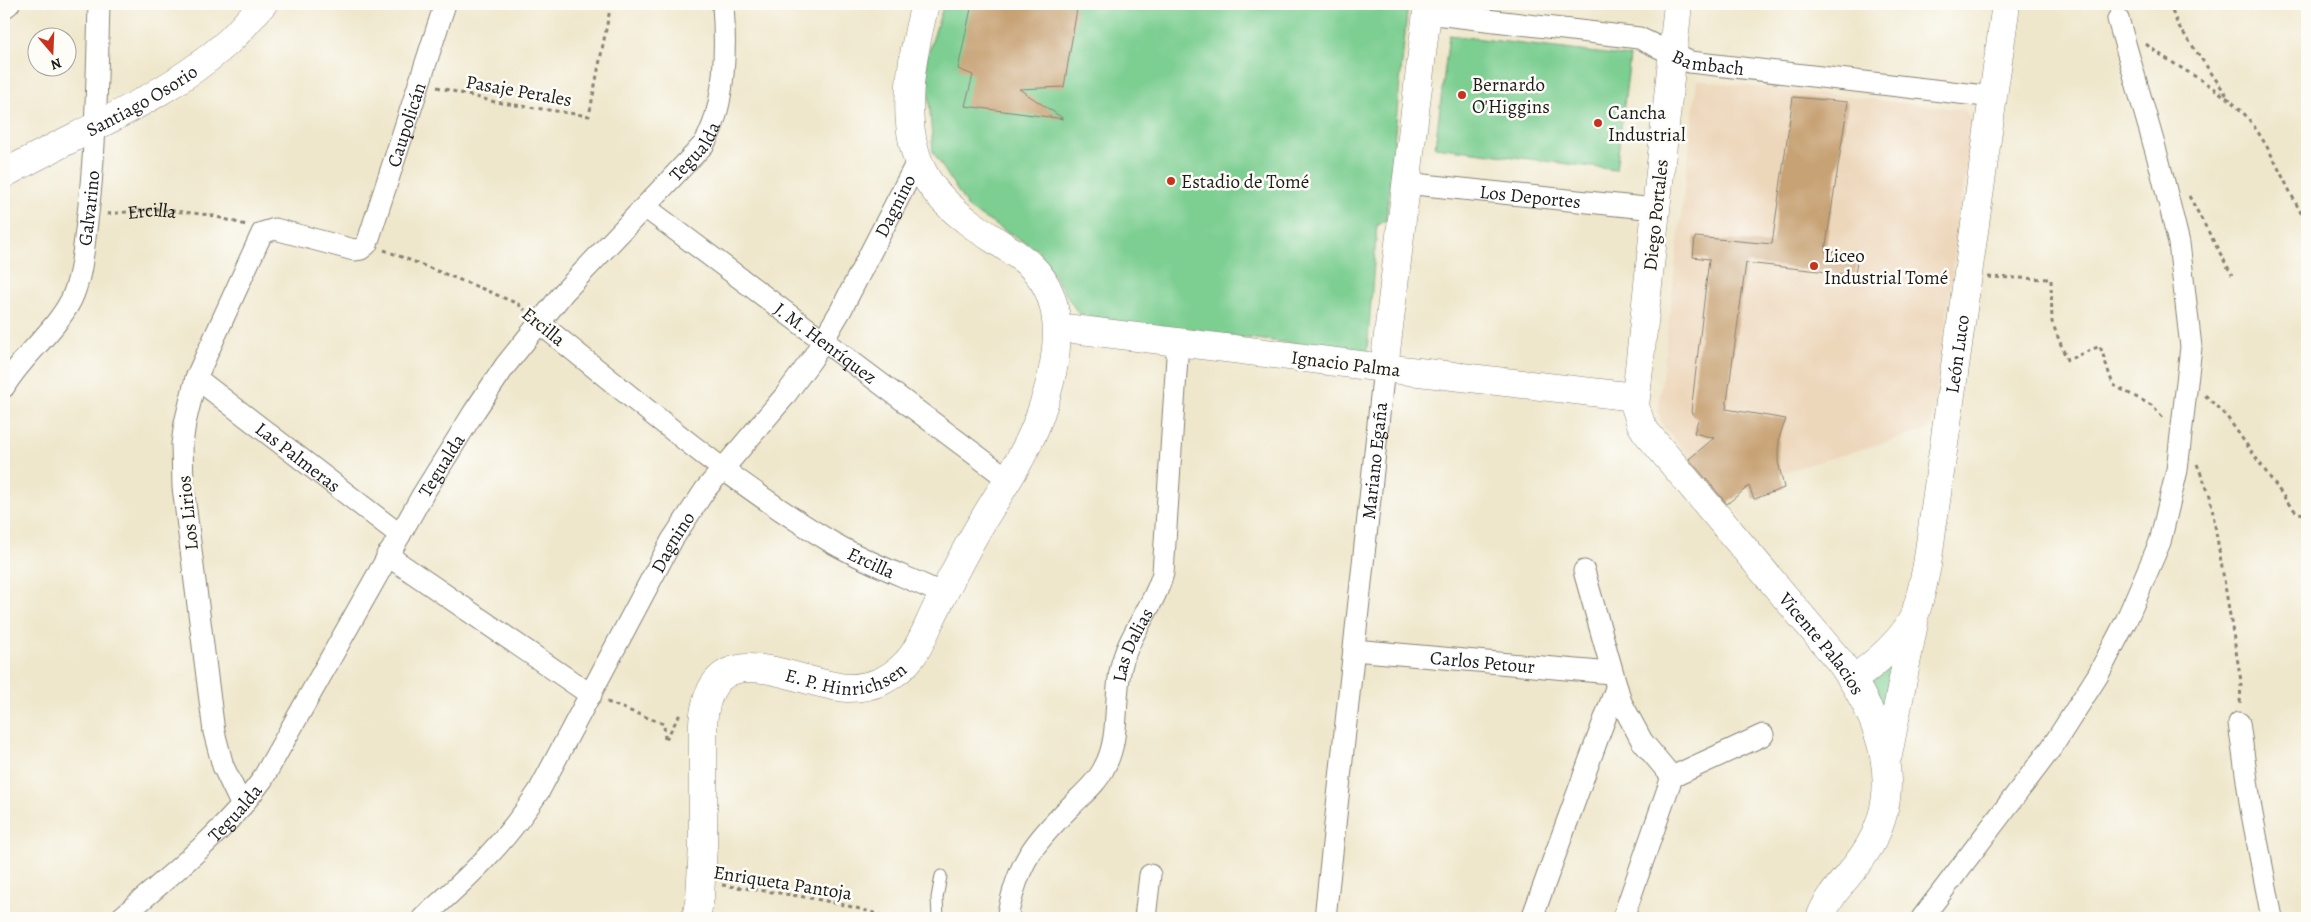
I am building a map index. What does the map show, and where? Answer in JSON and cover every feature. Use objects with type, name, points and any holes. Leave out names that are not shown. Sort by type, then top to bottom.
[{"type":"main road","name":"Santiago Osorio","points":[[4,174],[137,103],[197,66],[239,31],[263,4]]},
{"type":"main road","points":[[925,4],[915,51],[910,108],[911,133],[918,160],[930,184],[948,205],[982,233],[1025,261],[1034,270],[1048,290],[1053,302],[1057,327]]},
{"type":"main road","name":"Diego Portales","points":[[1635,396],[1678,4]]},
{"type":"main road","name":"León Luco","points":[[1853,680],[1880,658],[1916,613],[1927,565],[2006,4]]},
{"type":"main road","name":"Mariano Egaña","points":[[1384,368],[1427,8]]},
{"type":"main road","name":"Ignacio Palma","points":[[1057,327],[1384,368],[1635,396]]},
{"type":"main road","name":"E. P. Hinrichsen","points":[[696,918],[701,883],[703,723],[706,704],[719,680],[736,669],[753,668],[788,673],[835,686],[861,688],[873,685],[896,673],[913,655],[973,536],[1027,445],[1040,416],[1050,381],[1057,327]]},
{"type":"main road","name":"Vicente Palacios","points":[[1635,396],[1637,415],[1646,432],[1841,663],[1853,680],[1874,720],[1880,736],[1886,769],[1884,806],[1873,839],[1856,866],[1837,887],[1820,918]]},
{"type":"main road","points":[[1886,769],[1899,692],[1916,613]]},
{"type":"street","points":[[4,8],[9,4]]},
{"type":"street","name":"Galvarino","points":[[4,387],[17,368],[55,323],[70,301],[80,276],[88,216],[96,125],[99,4]]},
{"type":"street","name":"Caupolicán","points":[[367,244],[421,83],[445,4]]},
{"type":"street","name":"Tegualda","points":[[121,918],[242,806],[262,780],[388,555],[474,412],[538,322],[704,144],[714,124],[719,101],[723,50],[723,4]]},
{"type":"street","name":"Bambach","points":[[1427,8],[1639,38],[1690,62],[1994,96]]},
{"type":"street","points":[[1922,918],[2047,754],[2098,675],[2126,621],[2160,542],[2177,470],[2191,347],[2179,243],[2159,162],[2118,19]]},
{"type":"street","name":"Dagnino","points":[[423,918],[470,877],[509,834],[539,791],[672,540],[723,468],[789,391],[823,341],[918,160]]},
{"type":"street","name":"Los Deportes","points":[[1406,183],[1655,208]]},
{"type":"street","name":"J. M. Henríquez","points":[[645,207],[1008,479]]},
{"type":"street","points":[[266,230],[275,229],[354,250],[361,249],[367,244]]},
{"type":"street","name":"Los Lirios","points":[[242,806],[223,766],[214,732],[183,487],[182,465],[184,424],[196,378],[260,236],[266,230]]},
{"type":"street","name":"Ercilla","points":[[538,322],[723,468],[835,544],[943,594]]},
{"type":"street","name":"Las Dalias","points":[[1007,918],[1016,878],[1031,850],[1098,778],[1111,752],[1121,667],[1135,631],[1153,601],[1163,574],[1178,342]]},
{"type":"street","name":"Mariano Egaña","points":[[1325,918],[1384,368]]},
{"type":"street","name":"Las Palmeras","points":[[196,378],[400,535]]},
{"type":"street","points":[[388,555],[591,695]]},
{"type":"street","points":[[1584,571],[1614,680],[1631,722],[1642,741],[1672,777]]},
{"type":"street","name":"Carlos Petour","points":[[1354,650],[1614,680]]},
{"type":"street","points":[[1532,918],[1614,680]]},
{"type":"street","points":[[2240,723],[2250,810],[2272,918]]},
{"type":"street","points":[[1623,918],[1672,777],[1762,735]]},
{"type":"street","points":[[1145,918],[1150,875]]},
{"type":"lane","points":[[938,918],[937,898],[941,876]]},
{"type":"path","name":"Pasaje Perales","points":[[421,83],[495,102],[590,116],[611,4]]},
{"type":"path","points":[[2169,4],[2178,24],[2232,103],[2254,126],[2307,223]]},
{"type":"path","points":[[2118,19],[2168,60],[2232,103]]},
{"type":"path","points":[[2186,191],[2232,275]]},
{"type":"path","name":"Ercilla","points":[[88,216],[156,208],[210,215],[266,230]]},
{"type":"path","name":"Ercilla","points":[[367,244],[518,304],[538,322]]},
{"type":"path","points":[[1968,276],[2051,279],[2052,322],[2067,360],[2100,346],[2113,385],[2153,406],[2180,439],[2201,472],[2210,496],[2241,681],[2240,723]]},
{"type":"path","points":[[2203,392],[2227,417],[2291,507],[2298,513],[2307,514]]},
{"type":"path","points":[[591,695],[664,724],[665,741],[681,714],[682,723]]},
{"type":"path","name":"Enriqueta Pantoja","points":[[701,883],[798,896],[865,910],[889,918]]},
{"type":"shaded area","name":"Liceo Industrial Tomé","points":[[1697,80],[1964,110],[1973,119],[1931,429],[1763,478],[1749,486],[1726,505],[1663,426],[1658,412]]},
{"type":"green space","name":"Estadio de Tomé","points":[[944,4],[1408,4],[1386,220],[1377,225],[1367,352],[1118,323],[1078,313],[1037,250],[969,209],[933,152],[926,60]]},
{"type":"green space","points":[[1449,35],[1630,57],[1616,170],[1435,147]]},
{"type":"green space","points":[[1900,658],[1889,719],[1870,683]]},
{"type":"building","points":[[972,4],[1065,4],[1077,9],[1064,87],[1019,89],[1064,119],[965,106],[973,75],[958,69]]},
{"type":"building","name":"Liceo Industrial Tomé","points":[[1793,97],[1848,102],[1825,251],[1858,254],[1855,275],[1746,263],[1726,409],[1786,419],[1780,435],[1778,449],[1778,461],[1784,488],[1754,499],[1749,486],[1727,504],[1689,459],[1714,438],[1694,433],[1698,420],[1691,412],[1709,259],[1693,257],[1695,237],[1772,244]]},
{"type":"place","name":"Bernardo O'Higgins","points":[[1462,95]]},
{"type":"place","name":"Cancha Industrial","points":[[1598,123]]},
{"type":"place","name":"Estadio de Tomé","points":[[1171,181]]},
{"type":"place","name":"Liceo Industrial Tomé","points":[[1814,266]]}]
